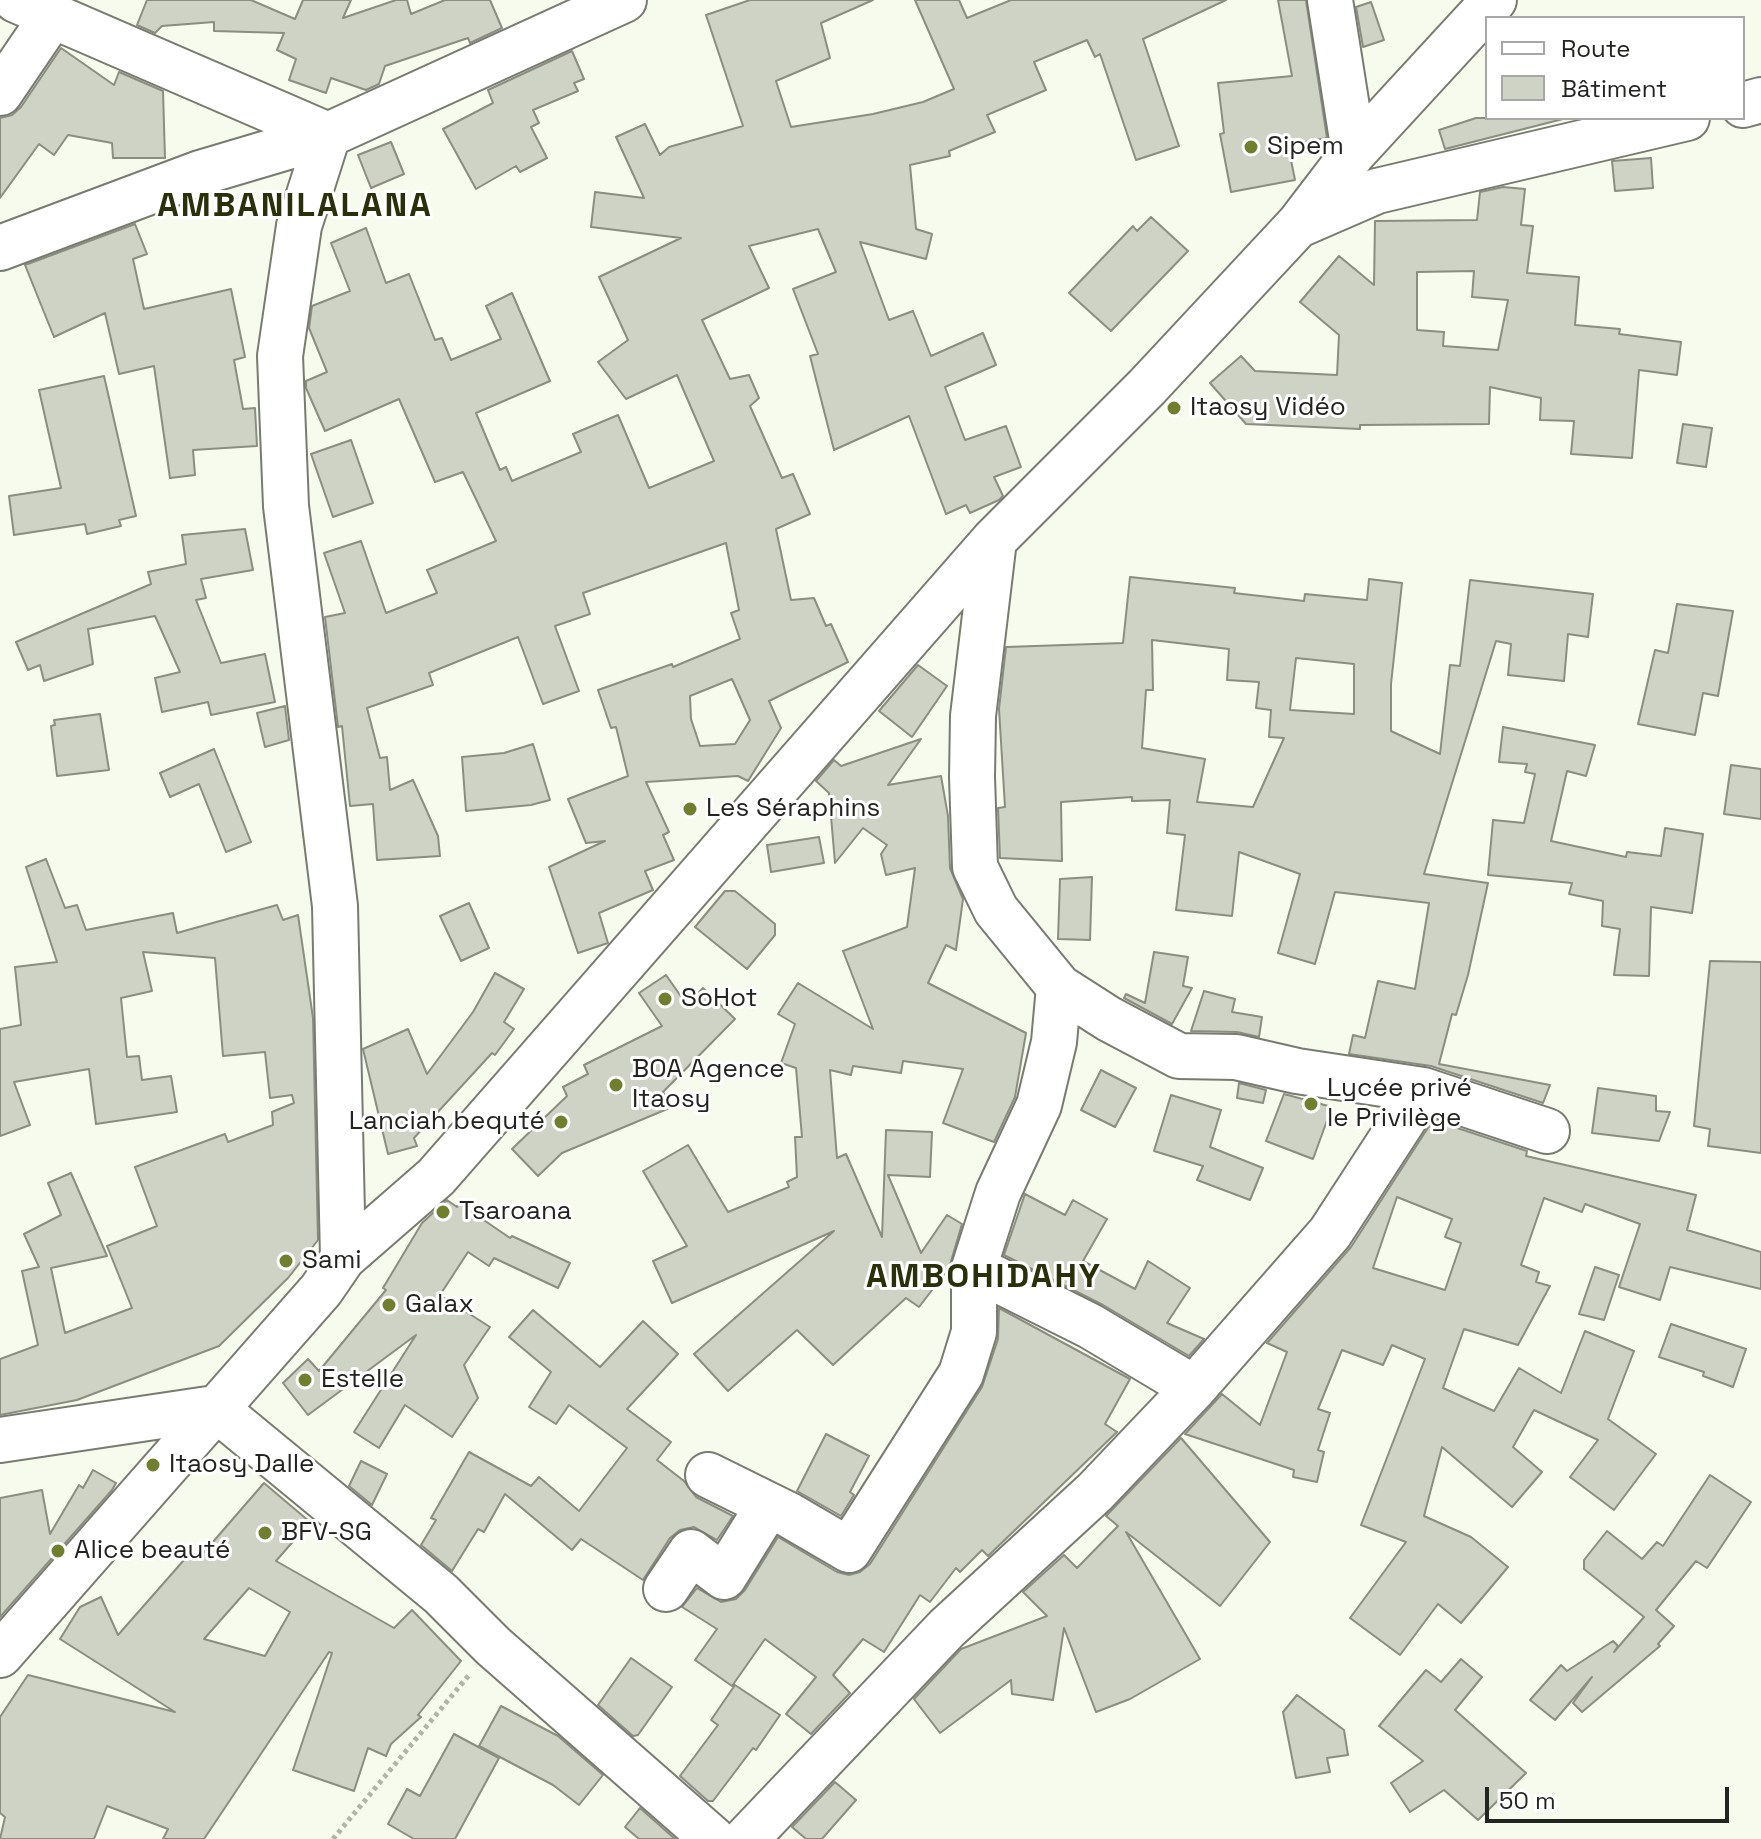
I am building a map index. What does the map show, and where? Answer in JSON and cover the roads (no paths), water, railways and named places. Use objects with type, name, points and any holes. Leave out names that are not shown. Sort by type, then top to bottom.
[{"type":"street","points":[[0,248],[200,173],[328,135],[624,0]]},
{"type":"street","points":[[1330,0],[1354,152]]},
{"type":"street","points":[[0,1655],[321,1290],[343,1258],[446,1166],[994,540],[1147,387],[1299,224],[1354,152],[1494,0]]},
{"type":"street","points":[[0,93],[35,8],[328,135]]},
{"type":"street","points":[[1299,224],[1377,191],[1679,120]]},
{"type":"street","points":[[328,135],[299,226],[280,356],[286,506],[335,906],[343,1258]]},
{"type":"street","points":[[994,540],[973,716],[975,867],[996,910],[1059,987],[1109,1019],[1179,1056],[1236,1057],[1297,1071],[1423,1090],[1547,1131]]},
{"type":"street","points":[[708,1475],[849,1550],[961,1374],[974,1332],[974,1268],[998,1193],[1039,1105],[1054,1042],[1059,987]]},
{"type":"street","points":[[746,1839],[947,1628],[1095,1492],[1194,1388],[1330,1233],[1423,1090]]},
{"type":"street","points":[[974,1268],[1090,1326],[1194,1388]]},
{"type":"street","points":[[0,1440],[55,1429],[215,1408],[441,1594],[493,1646],[713,1839]]},
{"type":"street","points":[[666,1589],[691,1552],[724,1577],[768,1506]]},
{"type":"place","name":"Sipem","points":[[1251,147]]},
{"type":"place","name":"Itaosy Vidéo","points":[[1174,408]]},
{"type":"place","name":"Les Séraphins","points":[[690,809]]},
{"type":"place","name":"SoHot","points":[[665,999]]},
{"type":"place","name":"BOA Agence Itaosy","points":[[616,1085]]},
{"type":"place","name":"Lycée privé le Privilège","points":[[1311,1104]]},
{"type":"place","name":"Lanciah bequté","points":[[561,1122]]},
{"type":"place","name":"Tsaroana","points":[[443,1212]]},
{"type":"place","name":"Sami","points":[[286,1261]]},
{"type":"place","name":"Galax","points":[[389,1305]]},
{"type":"place","name":"Estelle","points":[[305,1380]]},
{"type":"place","name":"Itaosy Dalle","points":[[153,1465]]},
{"type":"place","name":"BFV-SG","points":[[265,1533]]},
{"type":"place","name":"Alice beauté","points":[[58,1551]]},
{"type":"district","name":"AMBANILALANA","points":[[295,207]]},
{"type":"district","name":"AMBOHIDAHY","points":[[984,1278]]}]
